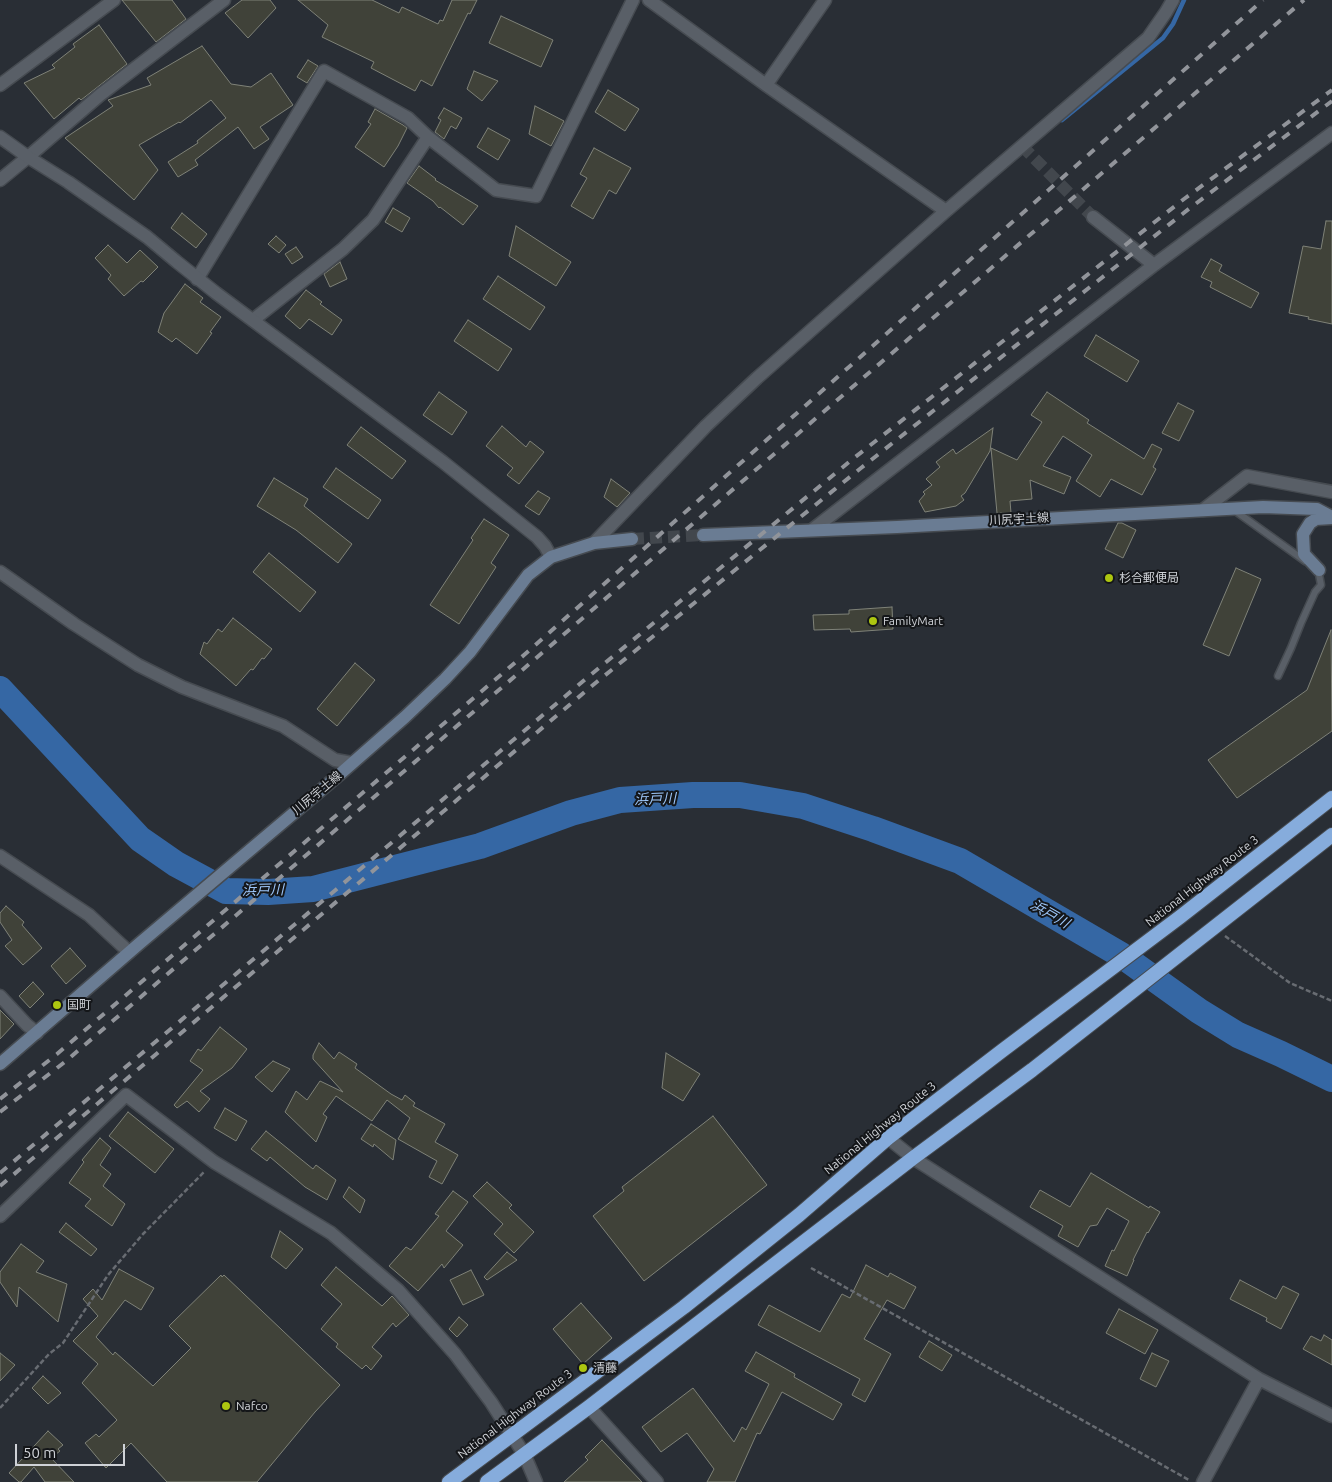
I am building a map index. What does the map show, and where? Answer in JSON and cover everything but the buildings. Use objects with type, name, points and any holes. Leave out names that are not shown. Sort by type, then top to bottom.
[{"type":"highway","name":"National Highway Route 3","points":[[448,1482],[684,1307],[799,1215],[888,1138],[1180,917],[1332,798]]},
{"type":"highway","points":[[487,1482],[589,1407],[912,1158],[1032,1070],[1332,835]]},
{"type":"main road","name":"川尻宇土線","points":[[703,535],[1263,507],[1317,509],[1332,518]]},
{"type":"main road","points":[[1319,570],[1304,554],[1303,534],[1310,523],[1316,519],[1332,518]]},
{"type":"main road","name":"川尻宇土線","points":[[0,1064],[405,717],[470,652],[528,575],[552,557],[594,543],[632,538]]},
{"type":"street","points":[[0,85],[114,0]]},
{"type":"street","points":[[0,180],[100,95],[224,0]]},
{"type":"street","points":[[197,279],[324,71],[408,118],[428,137],[496,190],[536,196],[633,0]]},
{"type":"street","points":[[649,0],[766,85],[946,211]]},
{"type":"street","points":[[766,85],[825,0]]},
{"type":"street","points":[[594,543],[706,426],[757,378],[946,211],[1148,38],[1173,0]]},
{"type":"street","points":[[812,530],[1154,265],[1332,133]]},
{"type":"street","points":[[0,137],[28,158],[68,182],[133,227],[197,279],[436,456],[537,537],[552,557]]},
{"type":"street","points":[[252,320],[343,249],[372,220],[428,137]]},
{"type":"street","points":[[1094,217],[1154,265]]},
{"type":"street","points":[[1203,510],[1247,476],[1332,492]]},
{"type":"street","points":[[0,572],[138,665],[182,687],[283,726],[335,760],[352,763]]},
{"type":"street","points":[[0,856],[89,915],[129,952]]},
{"type":"street","points":[[0,996],[37,1033]]},
{"type":"street","points":[[0,1216],[126,1095],[214,1162],[332,1233],[398,1290],[455,1354],[491,1402],[524,1454],[536,1482]]},
{"type":"street","points":[[888,1138],[912,1158],[1259,1379],[1332,1416]]},
{"type":"street","points":[[1203,1482],[1259,1379]]},
{"type":"street","points":[[589,1407],[657,1482]]},
{"type":"lane","points":[[1231,508],[1319,570],[1321,585],[1315,592],[1278,676]]},
{"type":"path","points":[[1209,931],[1290,983],[1332,1001]]},
{"type":"path","points":[[0,1408],[49,1354],[63,1343],[108,1274],[142,1234],[214,1162]]},
{"type":"path","points":[[811,1268],[1193,1482]]},
{"type":"waterway","points":[[1062,120],[1163,38],[1173,24],[1184,0]]},
{"type":"waterway","name":"浜戸川","points":[[0,689],[140,839],[176,864],[226,891],[268,892],[313,889],[480,846],[571,813],[620,800],[693,795],[740,795],[803,806],[960,861],[1121,955],[1199,1011],[1238,1035],[1332,1079]]},
{"type":"tunnel","points":[[1022,146],[1093,217]]},
{"type":"tunnel","points":[[632,539],[703,535]]},
{"type":"railway","points":[[0,1099],[57,1054],[524,655],[1263,0]]},
{"type":"railway","points":[[0,1112],[66,1061],[1304,0]]},
{"type":"railway","points":[[0,1173],[588,677],[854,458],[1184,199],[1332,90]]},
{"type":"railway","points":[[0,1186],[593,685],[861,468],[1190,208],[1332,101]]},
{"type":"place","name":"杉合郵便局","points":[[1109,578]]},
{"type":"place","name":"FamilyMart","points":[[873,621]]},
{"type":"place","name":"国町","points":[[57,1005]]},
{"type":"place","name":"清藤","points":[[583,1368]]},
{"type":"place","name":"Nafco","points":[[226,1406]]}]
